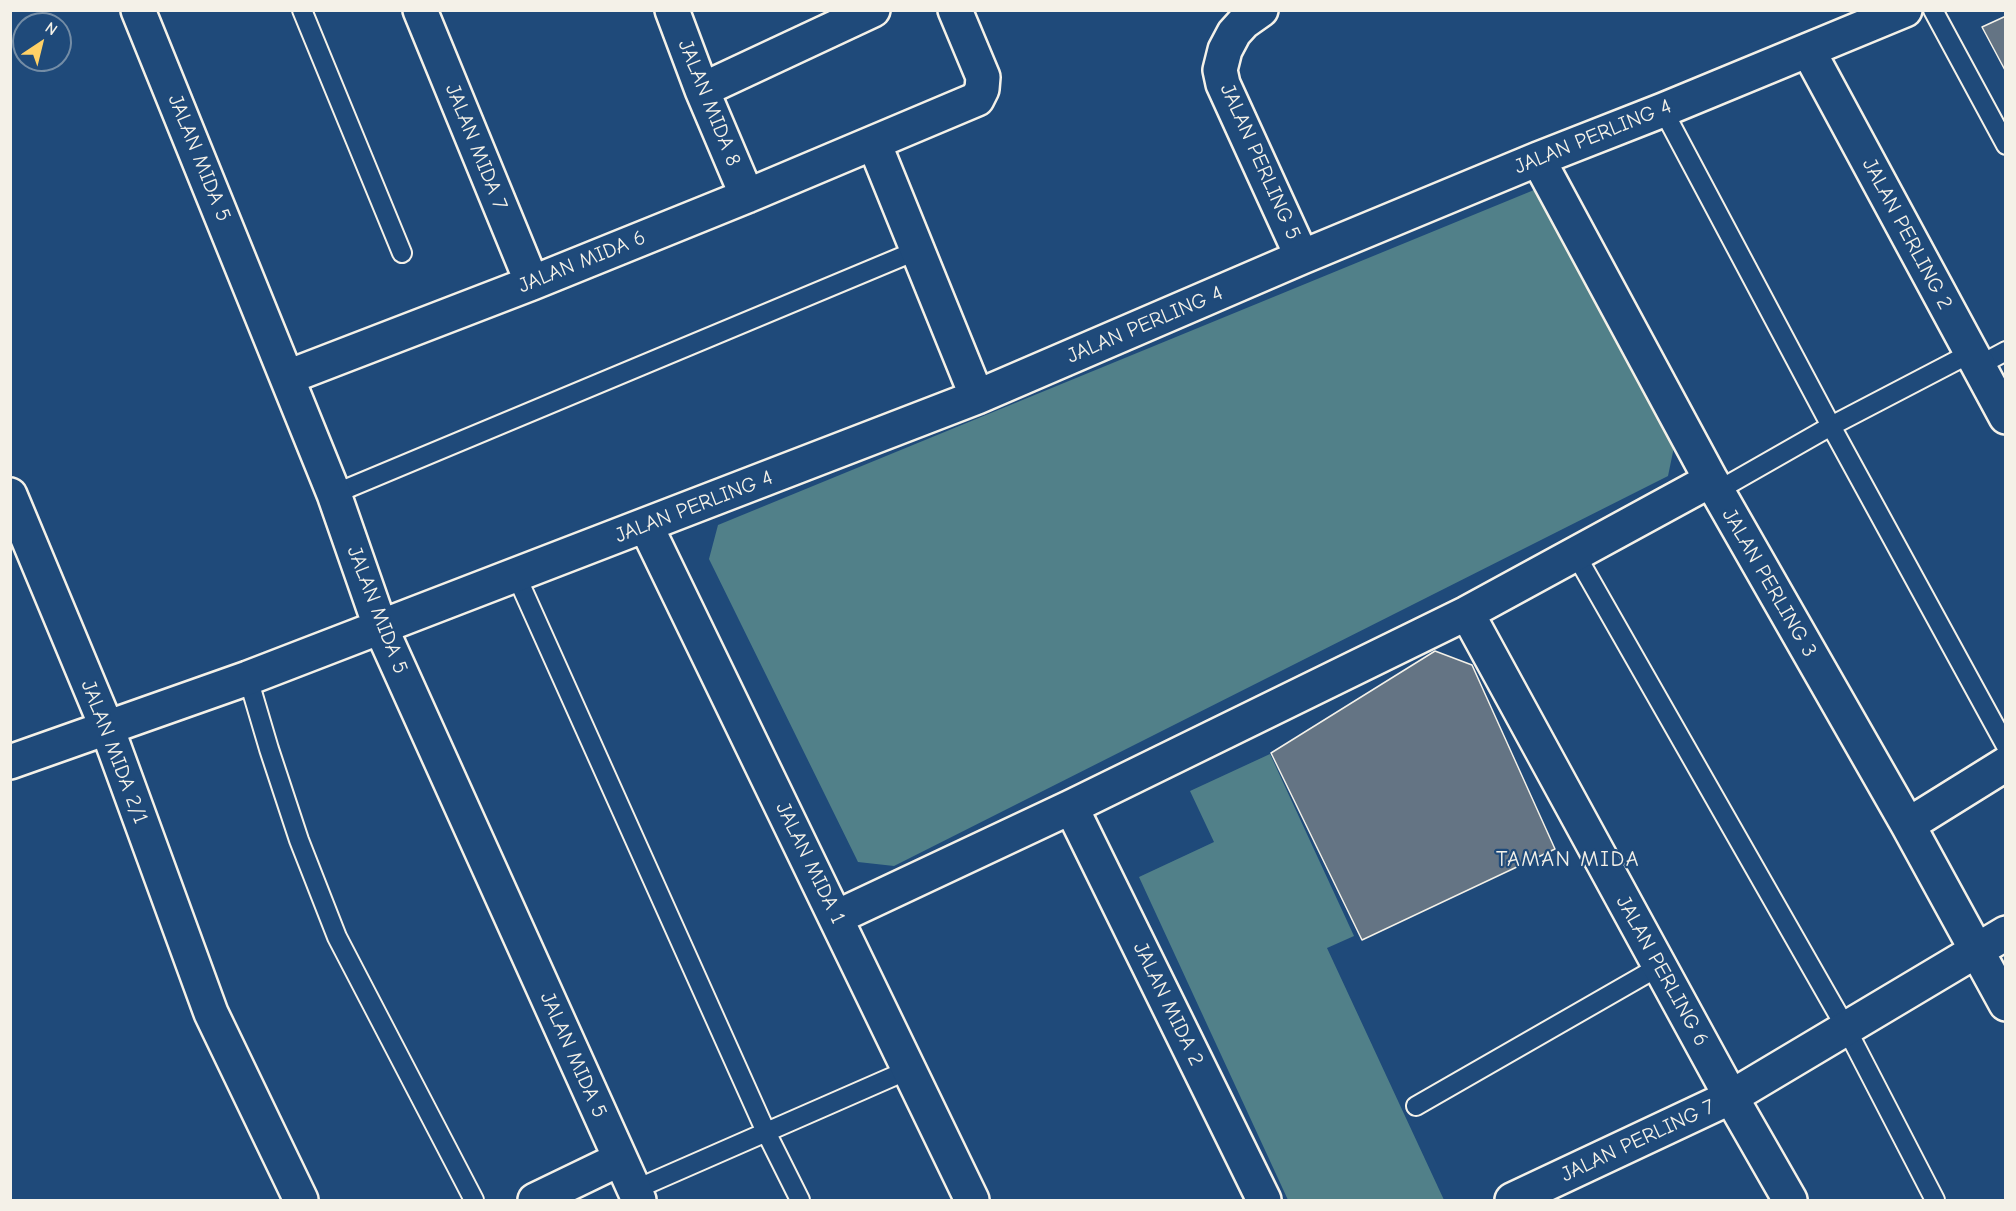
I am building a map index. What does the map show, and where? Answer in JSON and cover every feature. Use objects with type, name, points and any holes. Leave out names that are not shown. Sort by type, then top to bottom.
[{"type":"street","name":"JALAN MIDA 5","points":[[138,10],[334,494],[380,626],[637,1195]]},
{"type":"street","name":"JALAN MIDA 7","points":[[420,10],[532,283]]},
{"type":"street","name":"JALAN MIDA 8","points":[[672,10],[702,90],[747,196]]},
{"type":"street","points":[[702,90],[873,10]]},
{"type":"street","points":[[955,10],[983,77],[982,88],[977,99],[874,143],[977,397]]},
{"type":"street","name":"JALAN PERLING 5","points":[[1261,10],[1244,22],[1234,33],[1225,50],[1220,70],[1223,84],[1302,257]]},
{"type":"street","name":"JALAN PERLING 4","points":[[10,762],[248,678],[977,397],[1302,257],[1905,10]]},
{"type":"street","name":"JALAN PERLING 2","points":[[1808,50],[1985,357],[2006,417]]},
{"type":"street","name":"JALAN MIDA 6","points":[[288,377],[532,283],[874,143]]},
{"type":"street","name":"JALAN PERLING 3","points":[[1538,159],[1714,486],[1908,825],[2006,1004]]},
{"type":"street","points":[[837,917],[1071,807],[1467,613],[1714,486]]},
{"type":"street","name":"JALAN MIDA 2/1","points":[[10,495],[107,729],[210,1013],[301,1200]]},
{"type":"street","name":"JALAN MIDA 1","points":[[646,526],[972,1200]]},
{"type":"street","name":"JALAN PERLING 6","points":[[1467,613],[1731,1097],[1790,1200]]},
{"type":"street","points":[[1908,825],[2006,764]]},
{"type":"street","name":"JALAN MIDA 2","points":[[1071,807],[1264,1200]]},
{"type":"street","name":"JALAN PERLING 7","points":[[1512,1200],[1731,1097],[2006,933]]},
{"type":"street","points":[[535,1200],[620,1159]]},
{"type":"lane","points":[[302,10],[402,254]]},
{"type":"lane","points":[[1933,10],[2006,145]]},
{"type":"lane","points":[[1663,110],[1831,426],[2006,746]]},
{"type":"lane","points":[[334,494],[918,250]]},
{"type":"lane","points":[[1714,486],[1831,426],[1985,357]]},
{"type":"lane","points":[[1576,555],[1845,1028],[1935,1200]]},
{"type":"lane","points":[[516,575],[766,1132],[800,1200]]},
{"type":"lane","points":[[248,678],[299,840],[337,937],[474,1200]]},
{"type":"lane","points":[[1416,1106],[1660,966]]},
{"type":"lane","points":[[637,1195],[766,1132],[908,1070]]},
{"type":"green space","points":[[1534,190],[1675,442],[1668,476],[894,866],[858,862],[709,559],[718,525]]},
{"type":"green space","points":[[1270,754],[1354,936],[1327,948],[1444,1200],[1288,1200],[1139,877],[1214,842],[1190,791]]},
{"type":"building","points":[[2006,16],[2006,72],[1982,27]]},
{"type":"building","points":[[1435,651],[1472,665],[1555,849],[1362,940],[1271,753]]},
{"type":"district","name":"TAMAN MIDA","points":[[1568,860]]}]
